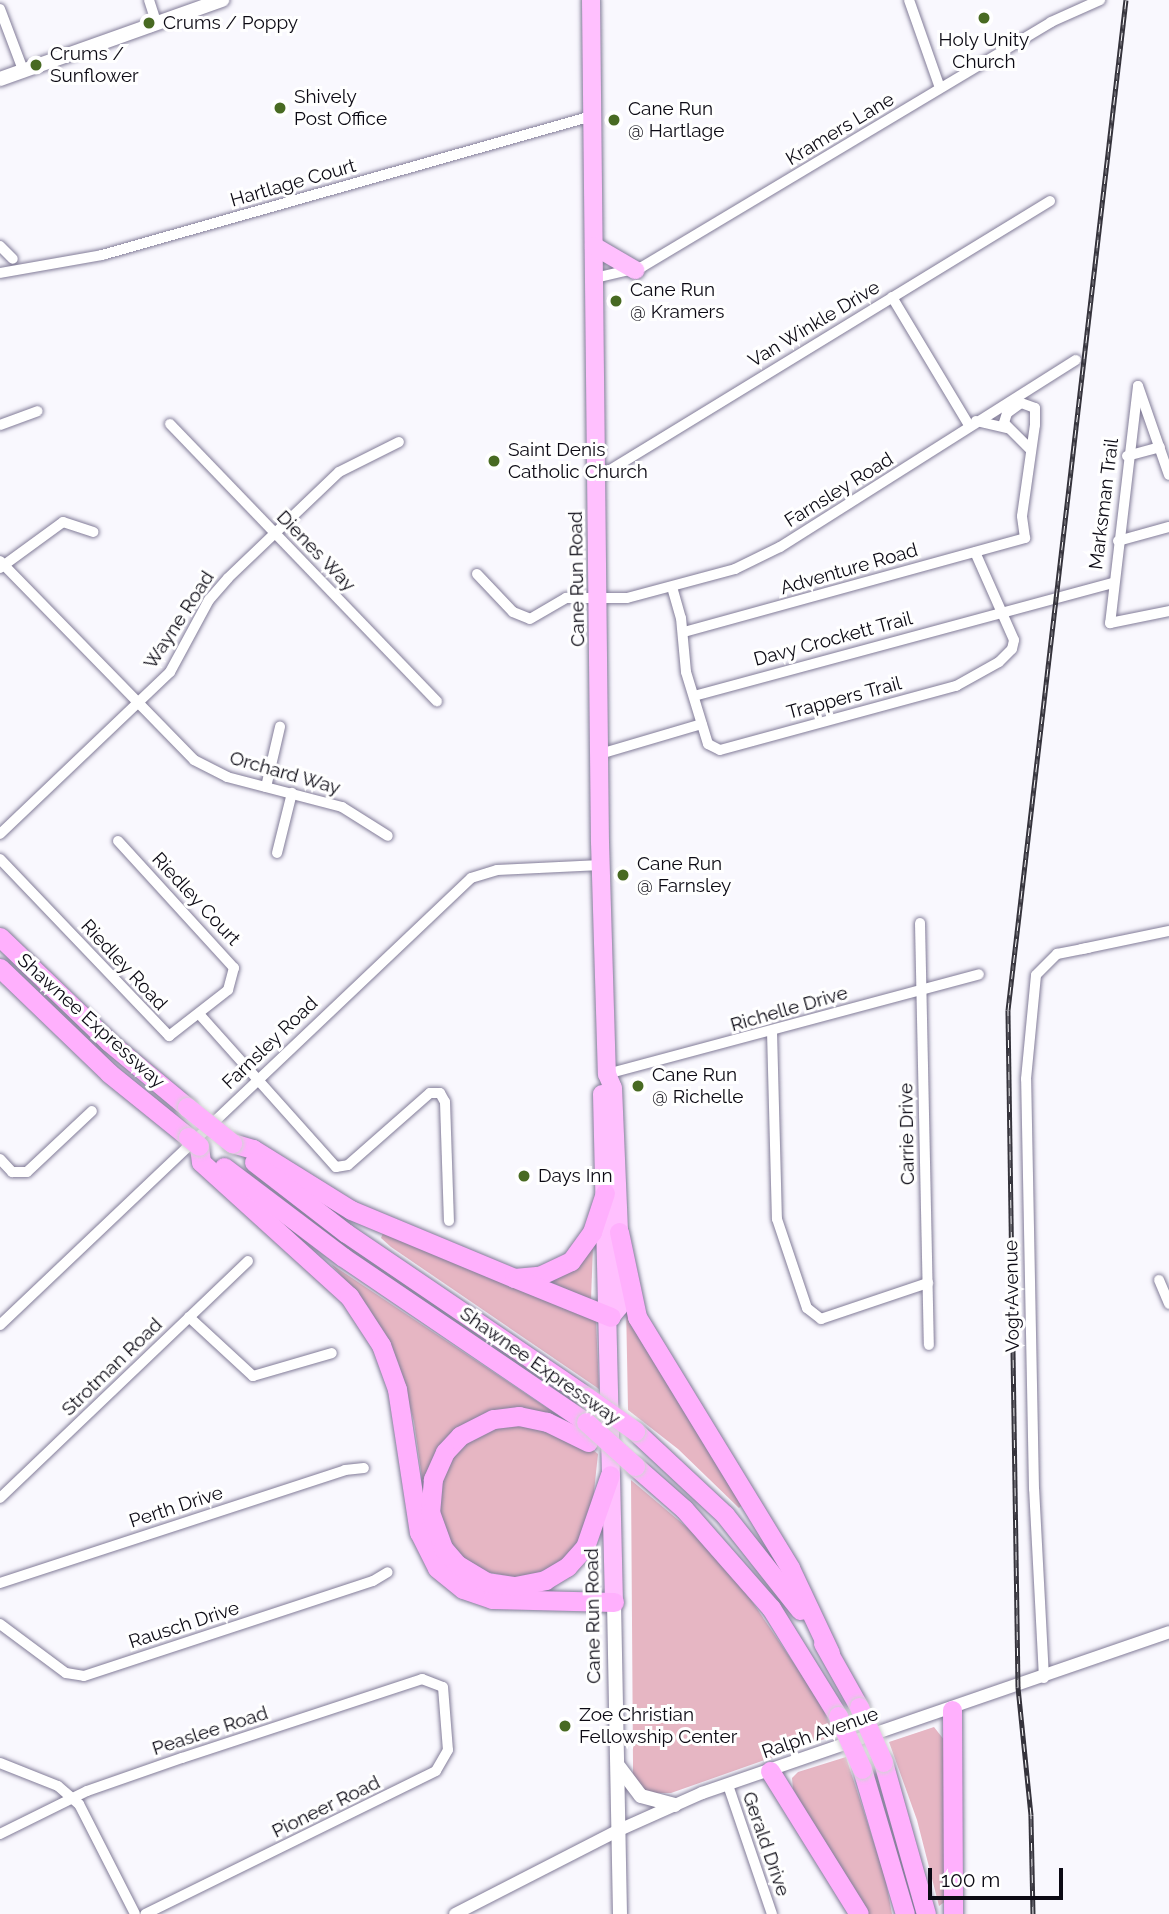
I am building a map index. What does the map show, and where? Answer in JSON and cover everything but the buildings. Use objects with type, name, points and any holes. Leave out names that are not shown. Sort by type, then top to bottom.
[{"type":"highway","name":"Cane Run Road","points":[[591,0],[601,865],[607,1074],[613,1088],[619,1232],[619,1307],[611,1317]]},
{"type":"highway","points":[[594,246],[635,270]]},
{"type":"highway","name":"Shawnee Expressway","points":[[0,937],[109,1042],[284,1189],[635,1431],[746,1538],[830,1653],[859,1707],[883,1762],[926,1914]]},
{"type":"highway","name":"Shawnee Expressway","points":[[0,968],[109,1073],[274,1208],[635,1466],[684,1509],[755,1588],[804,1657],[838,1716],[862,1769],[905,1914]]},
{"type":"highway","name":"Cane Run Road","points":[[607,1074],[602,1086],[606,1310],[611,1317],[610,1475],[614,1602]]},
{"type":"highway","points":[[232,1143],[253,1149],[351,1210],[611,1317]]},
{"type":"highway","points":[[199,1146],[201,1162],[349,1296],[381,1345],[397,1389],[419,1532],[437,1568],[463,1589],[492,1599],[614,1602]]},
{"type":"highway","points":[[514,1278],[539,1276],[571,1261],[592,1232],[605,1193]]},
{"type":"highway","points":[[619,1232],[637,1317],[790,1568],[830,1653]]},
{"type":"highway","points":[[587,1432],[519,1416],[493,1419],[460,1436],[445,1452],[433,1479],[430,1512],[443,1548],[458,1565],[486,1581],[515,1586],[545,1580],[567,1567],[585,1548],[610,1475]]},
{"type":"highway","points":[[952,1710],[953,1914]]},
{"type":"highway","points":[[770,1771],[859,1914]]},
{"type":"main road","points":[[0,79],[156,21],[222,0]]},
{"type":"main road","name":"Cane Run Road","points":[[614,1602],[620,1914]]},
{"type":"main road","points":[[617,1763],[641,1796],[675,1805]]},
{"type":"street","points":[[149,0],[156,21]]},
{"type":"street","points":[[909,0],[940,88]]},
{"type":"street","name":"Kramers Lane","points":[[595,278],[635,270],[1051,22],[1100,0]]},
{"type":"street","points":[[0,9],[23,70]]},
{"type":"street","name":"Hartlage Court","points":[[0,273],[102,255],[592,116]]},
{"type":"street","name":"Van Winkle Drive","points":[[597,478],[1050,201]]},
{"type":"street","points":[[0,246],[13,259]]},
{"type":"street","points":[[892,297],[972,423],[1007,428]]},
{"type":"street","name":"Farnsley Road","points":[[477,574],[524,618],[541,615],[566,598],[627,597],[735,569],[780,547],[929,456],[972,423],[1076,360]]},
{"type":"street","name":"Marksman Trail","points":[[1160,447],[1138,386],[1113,583],[1111,626],[1169,611]]},
{"type":"street","points":[[1032,404],[1035,425],[1031,450],[1004,423],[1013,408],[1032,404]]},
{"type":"street","points":[[0,425],[38,411]]},
{"type":"street","name":"Dienes Way","points":[[170,424],[437,701]]},
{"type":"street","name":"Wayne Road","points":[[0,834],[170,672],[219,587],[274,532],[339,472],[398,442]]},
{"type":"street","points":[[1128,456],[1160,447],[1169,475]]},
{"type":"street","name":"Adventure Road","points":[[684,632],[1024,538],[1022,516],[1031,450]]},
{"type":"street","points":[[1,565],[63,522],[93,532]]},
{"type":"street","points":[[1118,541],[1169,527]]},
{"type":"street","points":[[975,552],[1000,612]]},
{"type":"street","name":"Orchard Way","points":[[1,565],[194,761],[227,777],[342,807],[388,836]]},
{"type":"street","name":"Davy Crockett Trail","points":[[694,696],[1113,583]]},
{"type":"street","points":[[600,754],[702,724],[686,672],[684,632],[673,587]]},
{"type":"street","name":"Trappers Trail","points":[[702,724],[711,749],[720,750],[956,686],[1005,656],[1014,640],[1000,612]]},
{"type":"street","points":[[266,787],[280,727]]},
{"type":"street","points":[[276,853],[292,793]]},
{"type":"street","name":"Riedley Court","points":[[118,841],[230,960],[235,975],[231,986]]},
{"type":"street","name":"Riedley Road","points":[[0,859],[164,1033],[172,1035],[200,1015],[231,986]]},
{"type":"street","name":"Farnsley Road","points":[[0,1325],[471,878],[497,870],[601,865]]},
{"type":"street","name":"Carrie Drive","points":[[920,923],[929,1345]]},
{"type":"street","name":"Vogt Avenue","points":[[1044,1678],[1034,1489],[1027,1067],[1036,975],[1057,954],[1169,931]]},
{"type":"street","name":"Vogt Avenue","points":[[1043,951],[1088,948]]},
{"type":"street","name":"Richelle Drive","points":[[607,1074],[979,974]]},
{"type":"street","points":[[200,1015],[323,1155],[341,1168],[403,1113],[430,1093],[440,1093],[445,1102],[449,1221]]},
{"type":"street","points":[[772,1031],[777,1219],[807,1308],[821,1319],[928,1283]]},
{"type":"street","points":[[0,1159],[18,1174],[27,1172],[92,1111]]},
{"type":"street","name":"Strotman Road","points":[[0,1498],[248,1261]]},
{"type":"street","points":[[1159,1280],[1169,1304]]},
{"type":"street","points":[[189,1317],[253,1376],[332,1353]]},
{"type":"street","name":"Perth Drive","points":[[0,1583],[345,1470],[364,1468]]},
{"type":"street","name":"Rausch Drive","points":[[0,1624],[66,1673],[83,1676],[373,1581],[388,1572]]},
{"type":"street","name":"Ralph Avenue","points":[[456,1914],[619,1830],[675,1805],[1169,1632]]},
{"type":"street","name":"Peaslee Road","points":[[0,1834],[72,1798],[422,1679],[438,1682]]},
{"type":"street","name":"Pioneer Road","points":[[145,1914],[436,1772],[448,1750],[446,1696],[438,1682]]},
{"type":"street","points":[[0,1763],[58,1786],[72,1798],[88,1817],[135,1914]]},
{"type":"street","name":"Gerald Drive","points":[[728,1785],[772,1914]]},
{"type":"shaded area","points":[[383,1233],[596,1321],[599,1389],[391,1247],[381,1238]]},
{"type":"shaded area","points":[[593,1246],[591,1300],[548,1281]]},
{"type":"shaded area","points":[[331,1264],[562,1420],[498,1412],[423,1485],[414,1422],[398,1362],[369,1308]]},
{"type":"shaded area","points":[[626,1303],[745,1502],[739,1508],[678,1449],[628,1410]]},
{"type":"shaded area","points":[[520,1421],[587,1445],[598,1454],[591,1520],[564,1562],[522,1579],[477,1570],[447,1541],[436,1508],[444,1465],[470,1435]]},
{"type":"shaded area","points":[[631,1480],[696,1535],[745,1591],[816,1696],[836,1735],[671,1793],[647,1793],[633,1775]]},
{"type":"shaded area","points":[[934,1727],[945,1741],[946,1901],[939,1906],[917,1820],[889,1742]]},
{"type":"shaded area","points":[[846,1757],[885,1877],[892,1914],[866,1914],[793,1789],[792,1778],[798,1772]]},
{"type":"railway","points":[[1033,1914],[1031,1815],[1018,1687],[1008,1010],[1126,0]]},
{"type":"place","name":"Holy Unity Church","points":[[984,18]]},
{"type":"place","name":"Crums / Poppy","points":[[149,23]]},
{"type":"place","name":"Crums / Sunflower","points":[[36,65]]},
{"type":"place","name":"Shively Post Office","points":[[280,108]]},
{"type":"place","name":"Cane Run @ Hartlage","points":[[614,120]]},
{"type":"place","name":"Cane Run @ Kramers","points":[[616,301]]},
{"type":"place","name":"Saint Denis Catholic Church","points":[[494,461]]},
{"type":"place","name":"Cane Run @ Farnsley","points":[[623,875]]},
{"type":"place","name":"Cane Run @ Richelle","points":[[638,1086]]},
{"type":"place","name":"Days Inn","points":[[524,1176]]},
{"type":"place","name":"Zoe Christian Fellowship Center","points":[[565,1726]]}]
